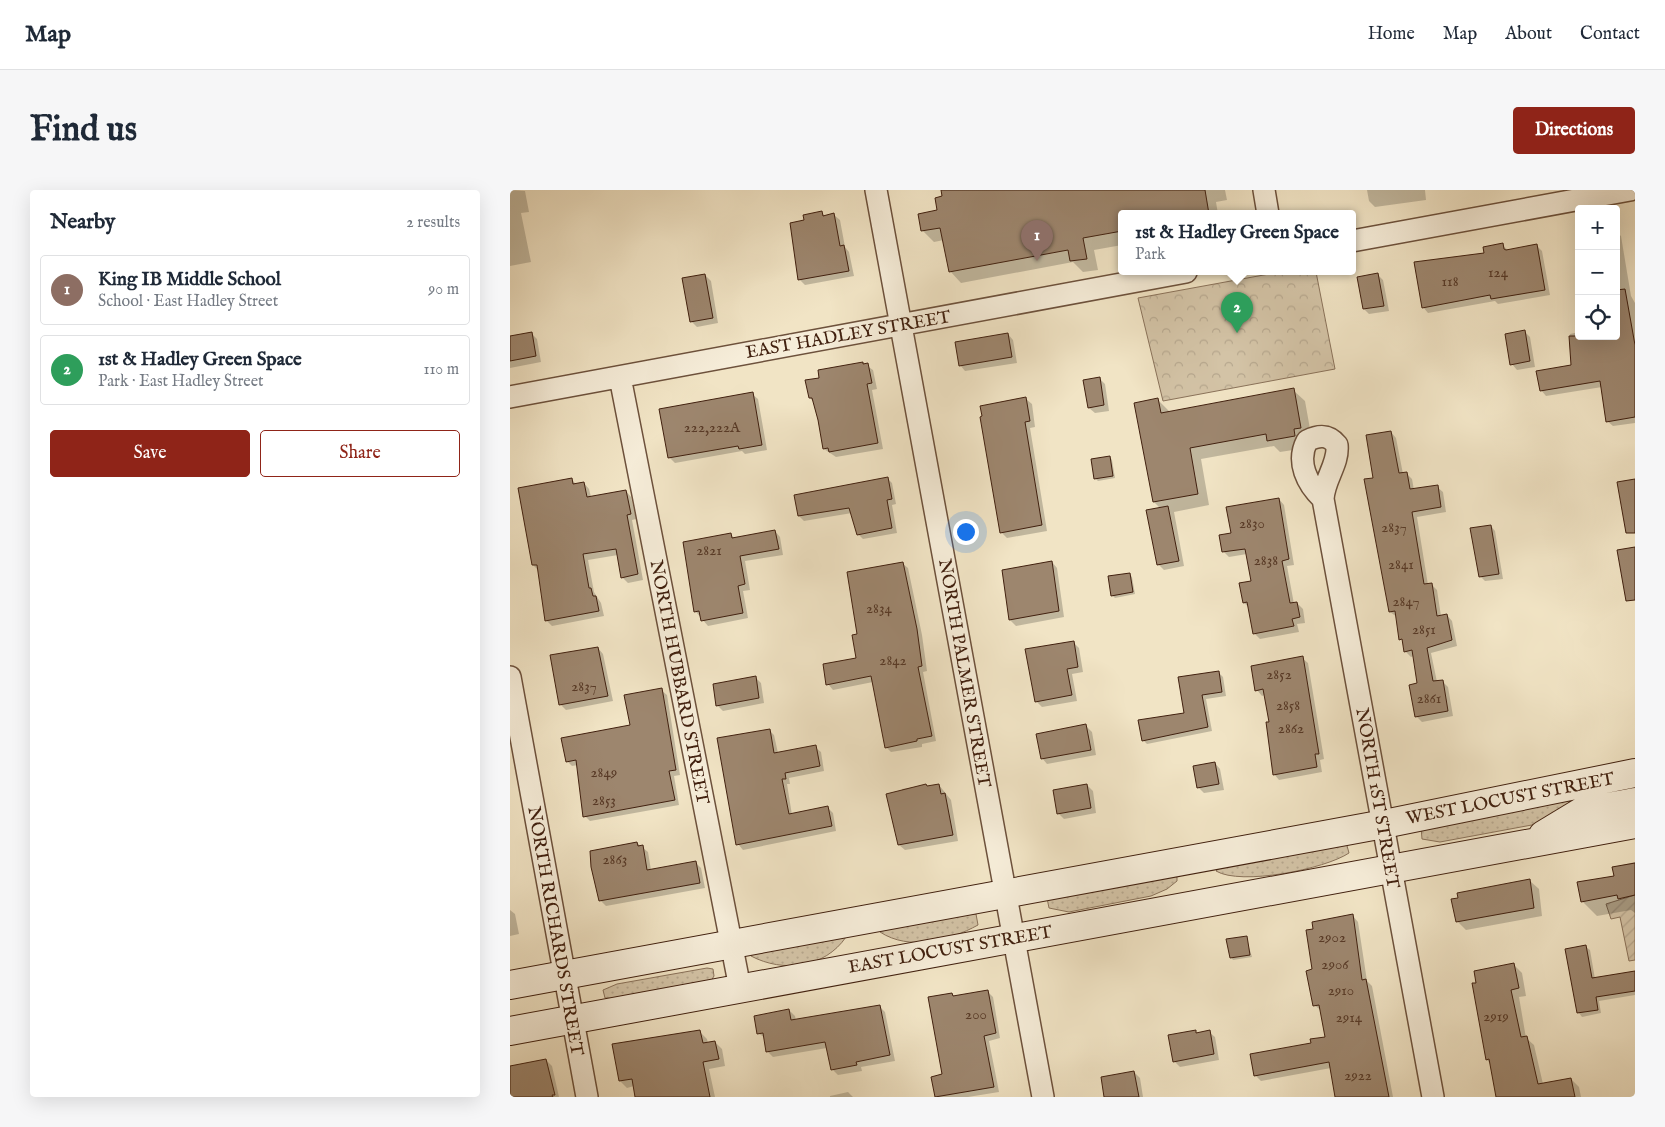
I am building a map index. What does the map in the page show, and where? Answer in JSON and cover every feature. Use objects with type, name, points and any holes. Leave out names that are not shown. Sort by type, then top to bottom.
[{"type":"main road","name":"WEST LOCUST STREET","points":[[1384,824],[1635,773]]},
{"type":"main road","points":[[1529,843],[1581,812],[1635,802]]},
{"type":"main road","points":[[510,985],[1384,824]]},
{"type":"main road","points":[[1391,868],[1635,824]]},
{"type":"main road","name":"EAST LOCUST STREET","points":[[510,1031],[1391,868]]},
{"type":"street","name":"NORTH PALMER STREET","points":[[876,190],[1043,1097]]},
{"type":"street","points":[[1264,190],[1267,210]]},
{"type":"street","points":[[1356,240],[1630,190]]},
{"type":"street","name":"EAST HADLEY STREET","points":[[510,396],[1170,275]]},
{"type":"street","name":"NORTH HUBBARD STREET","points":[[620,377],[740,988]]},
{"type":"street","name":"NORTH 1ST STREET","points":[[1323,499],[1433,1097]]},
{"type":"street","name":"NORTH RICHARDS STREET","points":[[510,677],[587,1097]]},
{"type":"green space","points":[[1264,275],[1317,275],[1335,369],[1163,401],[1138,298]]},
{"type":"green space","points":[[1635,782],[1635,797],[1548,822],[1440,842],[1422,839],[1421,827]]},
{"type":"green space","points":[[1346,842],[1349,853],[1322,865],[1303,870],[1283,874],[1244,877],[1216,871],[1228,861]]},
{"type":"green space","points":[[1162,872],[1177,877],[1177,881],[1167,889],[1151,896],[1069,912],[1049,908],[1047,898]]},
{"type":"green space","points":[[1635,895],[1635,960],[1629,961],[1620,917],[1611,919],[1606,904]]},
{"type":"green space","points":[[960,912],[976,914],[978,925],[955,936],[929,942],[903,941],[891,938],[880,932],[879,926]]},
{"type":"green space","points":[[842,933],[846,937],[837,947],[815,961],[790,966],[776,965],[751,956],[752,950]]},
{"type":"green space","points":[[707,968],[713,969],[714,976],[711,981],[620,999],[605,998],[603,990],[617,984]]},
{"type":"building","points":[[941,190],[1205,190],[1208,210],[1118,210],[1118,232],[1083,238],[1087,259],[1070,261],[1068,250],[949,272],[940,228],[921,231],[918,214],[937,210],[935,198],[942,196]]},
{"type":"building","points":[[822,211],[823,216],[834,213],[840,246],[844,245],[849,271],[798,280],[790,223],[804,220],[803,215]]},
{"type":"building","points":[[1503,243],[1506,250],[1537,244],[1545,290],[1491,299],[1490,295],[1422,308],[1414,262],[1484,253],[1483,247]]},
{"type":"building","points":[[1378,273],[1384,306],[1363,309],[1357,277]]},
{"type":"building","points":[[705,274],[713,318],[690,322],[682,278]]},
{"type":"building","points":[[1625,289],[1635,345],[1635,417],[1606,422],[1600,381],[1540,391],[1536,371],[1571,365],[1569,336],[1575,336],[1575,340],[1620,340],[1620,290]]},
{"type":"building","points":[[1525,330],[1530,361],[1510,365],[1505,334]]},
{"type":"building","points":[[532,332],[536,356],[510,361],[510,336]]},
{"type":"building","points":[[1008,333],[1012,357],[959,366],[955,342]]},
{"type":"building","points":[[863,362],[863,364],[868,363],[872,383],[867,384],[878,443],[829,452],[828,448],[823,449],[818,420],[812,398],[809,398],[805,380],[819,378],[818,370]]},
{"type":"building","points":[[1100,377],[1104,405],[1088,408],[1083,380]]},
{"type":"building","points":[[1294,388],[1301,428],[1294,429],[1295,436],[1267,441],[1266,434],[1190,448],[1198,494],[1153,502],[1134,403],[1158,398],[1161,413]]},
{"type":"building","points":[[753,392],[762,445],[739,449],[738,446],[668,458],[659,409]]},
{"type":"building","points":[[1026,397],[1030,421],[1025,422],[1042,525],[1000,533],[980,417],[982,416],[980,406]]},
{"type":"building","points":[[1391,431],[1399,473],[1407,472],[1410,489],[1438,485],[1441,507],[1412,512],[1424,584],[1432,583],[1437,616],[1447,614],[1452,640],[1427,648],[1433,681],[1443,680],[1448,711],[1415,717],[1409,685],[1417,683],[1412,650],[1404,652],[1402,639],[1399,640],[1395,611],[1389,612],[1364,479],[1373,478],[1366,435]]},
{"type":"building","points":[[1110,456],[1113,476],[1094,479],[1091,459]]},
{"type":"building","points":[[888,477],[892,499],[887,500],[892,528],[857,535],[849,508],[798,516],[794,495]]},
{"type":"building","points":[[572,478],[573,484],[584,482],[587,497],[626,490],[631,514],[627,515],[638,574],[621,578],[616,549],[583,554],[589,588],[591,588],[593,596],[596,596],[599,611],[545,621],[537,565],[532,565],[518,488]]},
{"type":"building","points":[[1635,479],[1635,533],[1626,533],[1617,482]]},
{"type":"building","points":[[1279,498],[1289,559],[1282,561],[1290,603],[1297,602],[1300,617],[1292,619],[1294,626],[1253,634],[1247,602],[1243,603],[1239,583],[1251,581],[1245,549],[1222,552],[1219,535],[1231,533],[1226,507]]},
{"type":"building","points":[[1168,506],[1179,561],[1157,565],[1146,510]]},
{"type":"building","points":[[1491,525],[1499,574],[1479,577],[1470,528]]},
{"type":"building","points":[[775,530],[779,549],[740,556],[745,584],[738,586],[743,613],[701,621],[699,611],[694,612],[683,542],[731,533],[732,538]]},
{"type":"building","points":[[1635,547],[1635,600],[1626,601],[1617,550]]},
{"type":"building","points":[[1052,561],[1059,611],[1009,620],[1002,570]]},
{"type":"building","points":[[903,562],[917,629],[922,666],[918,667],[932,736],[885,748],[871,676],[826,685],[823,664],[856,658],[852,635],[857,634],[847,572]]},
{"type":"building","points":[[1130,573],[1133,592],[1111,596],[1108,576]]},
{"type":"building","points":[[1074,641],[1078,667],[1067,669],[1072,695],[1035,702],[1025,649]]},
{"type":"building","points":[[598,647],[608,696],[559,705],[550,655]]},
{"type":"building","points":[[1303,656],[1319,754],[1315,754],[1317,767],[1273,775],[1266,722],[1269,722],[1263,689],[1255,691],[1251,666]]},
{"type":"building","points":[[1219,671],[1222,692],[1202,695],[1208,727],[1142,741],[1138,720],[1184,713],[1178,677]]},
{"type":"building","points":[[756,676],[759,698],[716,706],[713,684]]},
{"type":"building","points":[[662,688],[676,770],[669,771],[675,800],[583,817],[576,760],[566,762],[561,738],[630,725],[624,695]]},
{"type":"building","points":[[1086,724],[1091,750],[1041,759],[1036,734]]},
{"type":"building","points":[[770,729],[774,753],[816,745],[820,766],[785,773],[786,779],[782,779],[789,814],[828,806],[832,826],[736,845],[717,738]]},
{"type":"building","points":[[1215,762],[1219,784],[1197,788],[1193,766]]},
{"type":"building","points":[[926,784],[927,786],[939,784],[941,794],[945,793],[953,835],[898,845],[886,794]]},
{"type":"building","points":[[1087,784],[1091,808],[1057,814],[1053,790]]},
{"type":"building","points":[[637,842],[638,846],[643,845],[647,870],[696,861],[700,883],[599,901],[591,867],[590,851]]},
{"type":"building","points":[[1635,863],[1635,895],[1618,899],[1617,895],[1581,902],[1577,882],[1614,876],[1612,867]]},
{"type":"building","points":[[1530,879],[1534,908],[1456,922],[1451,899],[1458,898],[1457,893]]},
{"type":"building","points":[[1353,914],[1362,980],[1366,979],[1389,1097],[1335,1097],[1329,1062],[1254,1076],[1250,1054],[1311,1043],[1310,1039],[1325,1037],[1319,1005],[1313,1006],[1306,971],[1312,969],[1306,930],[1313,929],[1312,922]]},
{"type":"building","points":[[1247,936],[1250,955],[1230,958],[1226,939]]},
{"type":"building","points":[[1586,945],[1592,978],[1635,971],[1635,991],[1596,997],[1598,1010],[1577,1013],[1565,949]]},
{"type":"building","points":[[1514,963],[1519,988],[1511,990],[1521,1037],[1527,1036],[1538,1084],[1571,1078],[1575,1097],[1496,1097],[1489,1059],[1486,1060],[1472,983],[1476,983],[1474,971]]},
{"type":"building","points":[[988,990],[996,1033],[984,1036],[994,1087],[935,1097],[931,1077],[942,1074],[928,997],[952,993],[953,996]]},
{"type":"building","points":[[880,1005],[890,1055],[856,1062],[857,1065],[831,1070],[825,1042],[766,1052],[763,1033],[757,1034],[754,1016],[789,1009],[791,1020]]},
{"type":"building","points":[[700,1030],[703,1043],[715,1041],[719,1059],[703,1062],[710,1097],[635,1097],[632,1079],[619,1081],[612,1044]]},
{"type":"building","points":[[1196,1030],[1196,1033],[1210,1030],[1214,1054],[1173,1062],[1168,1035]]},
{"type":"building","points":[[546,1059],[555,1095],[552,1095],[553,1097],[510,1097],[510,1066]]},
{"type":"building","points":[[1134,1071],[1139,1097],[1104,1097],[1101,1077]]},
{"type":"place","name":"King IB Middle School","points":[[1037,261]]},
{"type":"place","name":"1st & Hadley Green Space","points":[[1237,333]]}]
